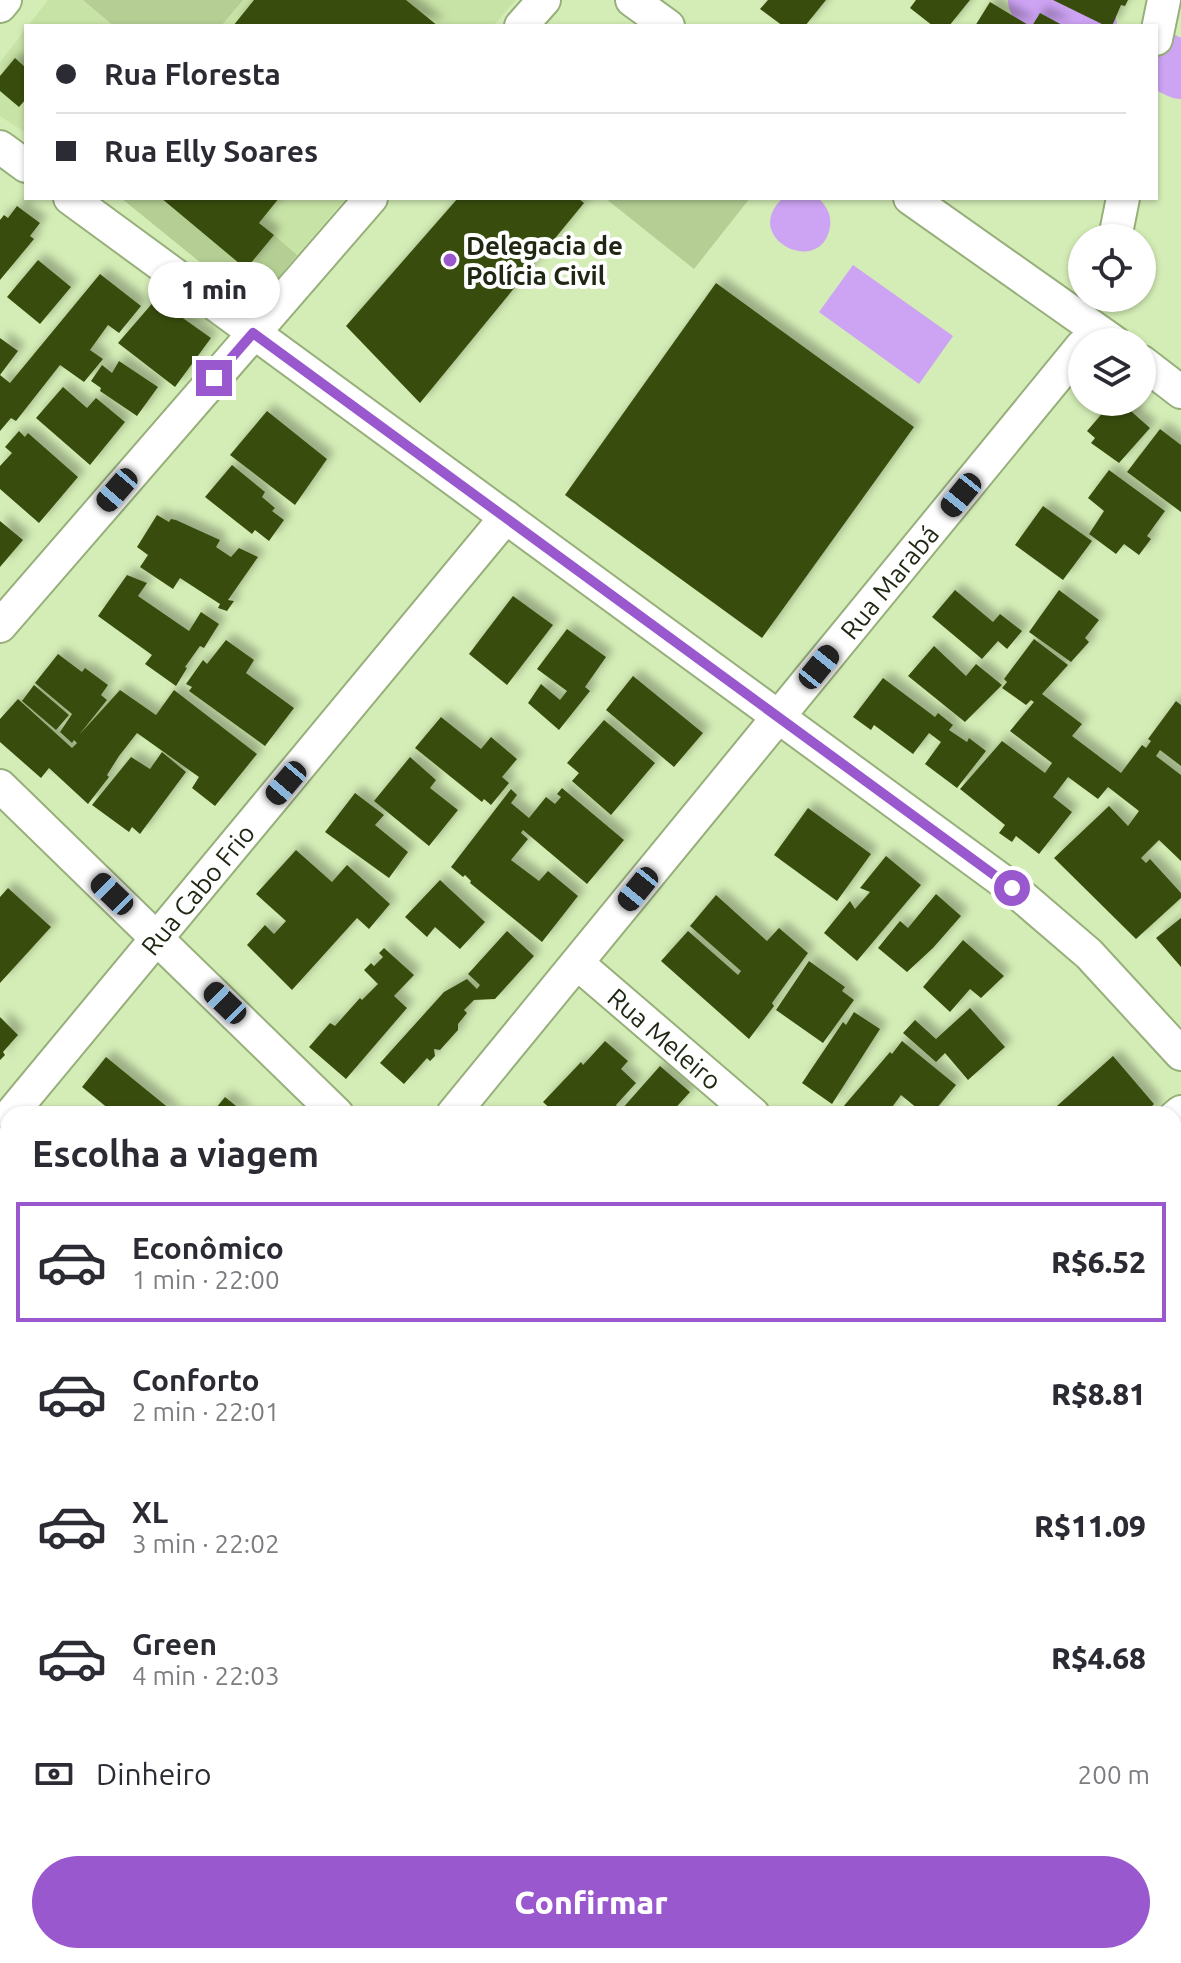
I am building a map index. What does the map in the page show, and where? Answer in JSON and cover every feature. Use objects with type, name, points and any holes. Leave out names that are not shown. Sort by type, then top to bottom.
[{"type":"street","points":[[0,6],[5,0]]},
{"type":"street","points":[[523,24],[544,0]]},
{"type":"street","points":[[632,0],[665,24]]},
{"type":"street","points":[[1158,28],[1164,0]]},
{"type":"street","points":[[0,147],[24,165]]},
{"type":"street","points":[[73,200],[1053,920],[1089,954],[1181,1054]]},
{"type":"street","points":[[0,626],[369,200]]},
{"type":"street","points":[[913,200],[1078,328]]},
{"type":"street","points":[[1118,224],[1123,200]]},
{"type":"street","name":"Rua Marabá","points":[[460,1106],[1068,371]]},
{"type":"street","points":[[1156,373],[1181,392]]},
{"type":"street","name":"Rua Cabo Frio","points":[[17,1106],[506,517]]},
{"type":"street","points":[[0,786],[329,1106]]},
{"type":"street","name":"Rua Meleiro","points":[[577,963],[744,1106]]},
{"type":"shaded area","points":[[48,0],[516,0],[495,24],[30,24]]},
{"type":"shaded area","points":[[83,0],[243,0],[223,24],[112,24]]},
{"type":"shaded area","points":[[24,32],[24,132],[0,116],[0,62]]},
{"type":"shaded area","points":[[123,200],[344,200],[269,287],[259,297],[248,301]]},
{"type":"shaded area","points":[[123,200],[163,200],[246,269],[274,235],[297,255],[269,287],[248,301]]},
{"type":"shaded area","points":[[608,200],[748,200],[694,269]]},
{"type":"shaded area","points":[[782,200],[820,200],[828,211],[830,227],[824,242],[813,250],[800,251],[787,247],[776,238],[771,227],[772,213]]},
{"type":"shaded area","points":[[853,265],[953,336],[919,384],[819,312]]},
{"type":"building","points":[[254,0],[406,0],[436,24],[235,24]]},
{"type":"building","points":[[768,0],[826,0],[807,24],[780,24],[760,9]]},
{"type":"building","points":[[916,0],[970,0],[951,24],[930,24],[910,8]]},
{"type":"building","points":[[1053,0],[1128,0],[1125,6],[1121,5],[1113,24],[1102,24]]},
{"type":"building","points":[[990,2],[1027,24],[976,24]]},
{"type":"building","points":[[1040,13],[1060,24],[1033,24]]},
{"type":"building","points":[[15,58],[24,66],[24,101],[19,107],[0,91],[0,76]]},
{"type":"building","points":[[163,200],[277,200],[259,223],[274,235],[246,269]]},
{"type":"building","points":[[456,200],[580,200],[584,203],[420,403],[346,326]]},
{"type":"building","points":[[17,206],[40,223],[30,236],[34,239],[0,280],[0,220],[4,215],[8,218]]},
{"type":"building","points":[[38,260],[71,287],[40,324],[7,297]]},
{"type":"building","points":[[100,274],[141,306],[119,333],[108,325],[90,350],[103,359],[84,382],[60,365],[16,421],[11,418],[0,431],[0,375],[10,383]]},
{"type":"building","points":[[716,283],[914,427],[762,638],[565,495]]},
{"type":"building","points":[[156,299],[211,338],[175,387],[118,343]]},
{"type":"building","points":[[0,338],[18,351],[0,375]]},
{"type":"building","points":[[119,361],[158,387],[137,416],[100,391],[101,388],[91,381],[102,365],[112,373]]},
{"type":"building","points":[[63,387],[87,408],[96,398],[125,422],[90,465],[36,418]]},
{"type":"building","points":[[267,411],[327,459],[295,505],[230,455]]},
{"type":"building","points":[[1100,416],[1136,416],[1150,428],[1119,463],[1091,443],[1095,438],[1087,431]]},
{"type":"building","points":[[1160,429],[1181,445],[1181,512],[1127,472]]},
{"type":"building","points":[[19,431],[25,437],[28,433],[78,477],[39,523],[0,489],[0,466],[12,453],[5,447]]},
{"type":"building","points":[[232,465],[265,492],[262,497],[275,508],[272,511],[284,520],[269,541],[255,530],[252,534],[205,497]]},
{"type":"building","points":[[1109,470],[1165,511],[1147,536],[1151,539],[1139,555],[1124,544],[1116,554],[1089,534],[1104,511],[1088,498]]},
{"type":"building","points":[[1043,506],[1092,541],[1063,580],[1015,545]]},
{"type":"building","points":[[157,515],[220,540],[216,547],[231,557],[239,548],[258,557],[228,600],[234,601],[227,611],[218,608],[220,604],[180,578],[173,589],[140,567],[148,555],[137,547]]},
{"type":"building","points":[[0,521],[23,540],[0,567]]},
{"type":"building","points":[[127,575],[147,583],[138,596],[189,631],[201,612],[219,624],[204,648],[200,646],[185,667],[176,686],[145,664],[152,655],[98,616]]},
{"type":"building","points":[[955,590],[993,622],[1000,614],[1022,631],[1007,649],[998,641],[982,659],[932,617]]},
{"type":"building","points":[[1059,590],[1099,620],[1085,638],[1089,642],[1071,662],[1029,632]]},
{"type":"building","points":[[513,596],[553,625],[507,685],[469,654]]},
{"type":"building","points":[[567,629],[606,657],[585,687],[590,691],[559,730],[528,703],[541,684],[560,700],[567,691],[537,669]]},
{"type":"building","points":[[1034,639],[1068,665],[1042,694],[1082,724],[1072,736],[1121,773],[1142,745],[1146,748],[1151,741],[1148,739],[1176,701],[1181,705],[1181,766],[1160,750],[1156,756],[1181,775],[1181,861],[1159,840],[1141,858],[1146,863],[1150,859],[1181,893],[1181,898],[1136,939],[1054,858],[1109,806],[1128,826],[1139,811],[1108,787],[1098,799],[1068,777],[1053,797],[1072,812],[1039,854],[1016,836],[1012,842],[999,833],[1005,825],[960,789],[1002,741],[1045,773],[1052,763],[1010,731],[1034,702],[1031,700],[1026,705],[1002,688],[1007,682],[1004,679]]},
{"type":"building","points":[[226,640],[254,660],[246,673],[294,708],[265,746],[189,691],[192,687],[186,684],[203,660],[207,664]]},
{"type":"building","points":[[934,646],[966,676],[976,664],[1002,685],[965,722],[908,676]]},
{"type":"building","points":[[58,654],[82,672],[85,668],[108,685],[101,695],[107,700],[79,735],[120,690],[156,715],[174,690],[257,754],[215,806],[192,788],[199,777],[137,733],[88,804],[49,768],[41,778],[0,742],[0,719],[18,699],[72,748],[77,743],[74,740],[72,743],[60,732],[72,714],[35,683]]},
{"type":"building","points":[[633,676],[703,733],[674,767],[606,710]]},
{"type":"building","points":[[883,678],[935,717],[938,713],[953,725],[949,730],[967,742],[969,738],[986,751],[957,788],[925,764],[941,742],[929,733],[913,754],[874,725],[871,730],[853,717]]},
{"type":"building","points":[[34,685],[69,715],[56,730],[22,701]]},
{"type":"building","points":[[441,717],[481,749],[491,737],[517,759],[502,777],[509,783],[491,805],[484,799],[482,802],[415,748]]},
{"type":"building","points":[[604,720],[655,763],[611,815],[572,781],[579,773],[567,763]]},
{"type":"building","points":[[162,752],[186,772],[140,834],[132,827],[129,832],[92,805],[131,757],[150,769]]},
{"type":"building","points":[[410,757],[436,780],[430,788],[458,810],[429,846],[374,801]]},
{"type":"building","points":[[562,788],[624,840],[587,884],[523,830],[521,833],[528,839],[511,860],[539,881],[548,871],[578,896],[542,942],[470,883],[465,875],[463,877],[451,867],[511,789],[517,795],[511,803],[529,818],[546,797],[555,804],[561,797],[557,794]]},
{"type":"building","points":[[355,793],[384,815],[375,825],[408,852],[389,878],[325,832]]},
{"type":"building","points":[[808,808],[871,854],[837,901],[774,855]]},
{"type":"building","points":[[296,850],[332,882],[347,865],[390,904],[369,929],[357,918],[292,990],[247,945],[265,925],[274,934],[286,921],[256,894]]},
{"type":"building","points":[[886,856],[921,885],[857,961],[824,933],[850,901],[855,909],[870,892],[860,888]]},
{"type":"building","points":[[440,880],[485,922],[460,949],[435,927],[427,937],[405,917]]},
{"type":"building","points":[[8,888],[51,927],[0,983],[0,897]]},
{"type":"building","points":[[936,894],[961,916],[907,972],[878,948],[900,921],[908,928]]},
{"type":"building","points":[[716,895],[767,941],[779,928],[808,953],[749,1039],[661,961],[688,931],[738,975],[741,971],[690,926]]},
{"type":"building","points":[[1181,918],[1181,967],[1156,938]]},
{"type":"building","points":[[507,931],[534,956],[495,999],[474,1000],[464,1010],[467,1013],[458,1024],[458,1030],[440,1050],[434,1049],[435,1056],[430,1061],[427,1058],[404,1084],[380,1063],[444,992],[467,979],[477,989],[480,985],[468,974]]},
{"type":"building","points":[[963,940],[1004,976],[981,998],[970,989],[950,1012],[923,987]]},
{"type":"building","points":[[384,948],[414,975],[394,996],[407,1008],[346,1079],[309,1047],[330,1023],[335,1026],[360,998],[362,1000],[378,984],[364,970],[383,957],[379,953]]},
{"type":"building","points":[[809,961],[845,987],[842,991],[854,1000],[823,1043],[776,1010]]},
{"type":"building","points":[[970,1008],[1005,1047],[968,1080],[945,1053],[936,1062],[903,1033],[915,1020],[936,1039]]},
{"type":"building","points":[[854,1012],[880,1029],[832,1104],[802,1083],[843,1022],[846,1025]]},
{"type":"building","points":[[0,1017],[18,1035],[0,1060]]},
{"type":"building","points":[[605,1041],[628,1061],[621,1069],[636,1083],[617,1106],[547,1106],[543,1102],[581,1062],[583,1065]]},
{"type":"building","points":[[902,1041],[956,1085],[939,1106],[914,1106],[901,1095],[893,1106],[844,1106],[890,1052],[892,1054]]},
{"type":"building","points":[[1113,1056],[1154,1104],[1152,1106],[1057,1106]]},
{"type":"building","points":[[106,1057],[166,1106],[105,1106],[82,1087]]},
{"type":"building","points":[[660,1066],[690,1092],[677,1106],[625,1106]]},
{"type":"building","points":[[225,1097],[236,1106],[218,1106]]},
{"type":"waterway","points":[[1037,0],[1084,24]]},
{"type":"waterway","points":[[1158,59],[1181,70]]},
{"type":"place","name":"Delegacia de Polícia Civil","points":[[450,260]]},
{"type":"route","points":[[214,378],[253,333],[1012,888]]}]
